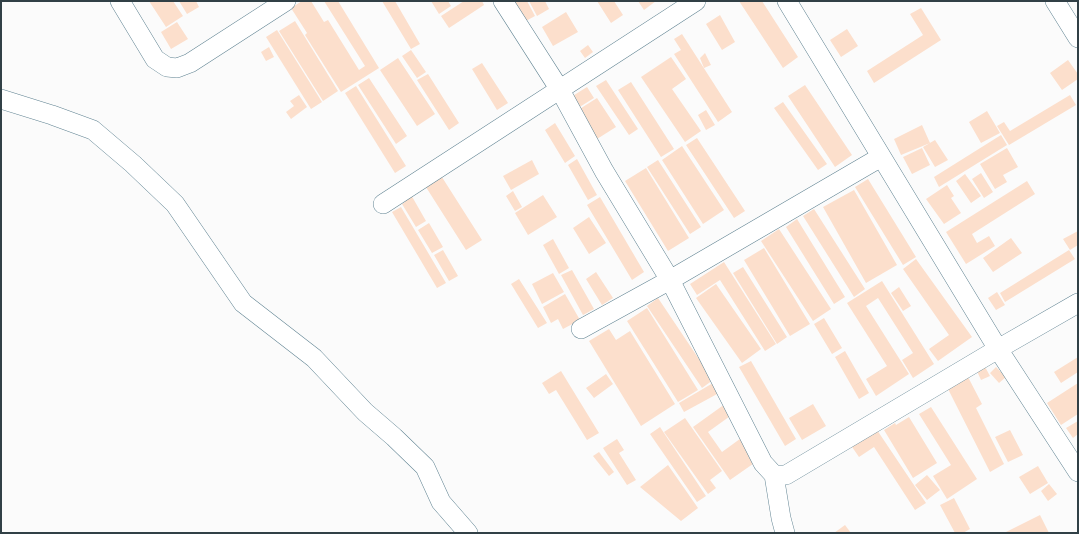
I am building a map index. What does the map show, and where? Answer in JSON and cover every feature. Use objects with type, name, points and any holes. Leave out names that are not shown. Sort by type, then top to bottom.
[{"type":"street","points":[[120,1],[155,60],[167,67],[177,68],[190,63],[286,1]]},
{"type":"street","points":[[503,1],[560,90],[604,172],[670,280],[763,464],[774,475],[785,533]]},
{"type":"street","points":[[383,204],[696,1]]},
{"type":"street","points":[[787,1],[998,349],[1078,472]]},
{"type":"street","points":[[1055,1],[1078,38]]},
{"type":"street","points":[[1,99],[92,130],[133,164],[175,204],[243,304],[314,358],[365,412],[425,467],[441,502],[468,533]]},
{"type":"street","points":[[581,329],[670,280],[881,157]]},
{"type":"street","points":[[774,475],[786,475],[1078,303]]},
{"type":"building","points":[[149,1],[173,1],[183,16],[166,27]]},
{"type":"building","points":[[179,1],[196,1],[199,7],[187,14]]},
{"type":"building","points":[[302,1],[311,1],[324,22],[328,20],[359,70],[365,66],[324,1],[338,1],[379,68],[341,92],[305,35],[307,33],[291,8]]},
{"type":"building","points":[[382,1],[395,1],[420,44],[411,49]]},
{"type":"building","points":[[431,1],[448,1],[451,6],[439,14]]},
{"type":"building","points":[[464,1],[482,1],[484,5],[449,28],[441,16]]},
{"type":"building","points":[[513,1],[527,1],[535,16],[524,22]]},
{"type":"building","points":[[529,1],[545,1],[549,9],[537,16]]},
{"type":"building","points":[[597,1],[614,1],[623,15],[611,23]]},
{"type":"building","points":[[638,1],[656,1],[644,10]]},
{"type":"building","points":[[739,1],[762,1],[798,57],[783,68]]},
{"type":"building","points":[[921,8],[941,40],[874,83],[867,71],[923,35],[910,14]]},
{"type":"building","points":[[566,12],[578,32],[553,46],[542,27]]},
{"type":"building","points":[[720,15],[735,42],[722,50],[706,24]]},
{"type":"building","points":[[295,21],[338,91],[323,101],[279,31]]},
{"type":"building","points":[[177,22],[188,39],[171,49],[161,32]]},
{"type":"building","points":[[847,29],[858,46],[841,57],[830,40]]},
{"type":"building","points":[[277,30],[322,102],[311,109],[266,37]]},
{"type":"building","points":[[682,34],[732,112],[718,122],[674,54],[681,50],[674,39]]},
{"type":"building","points":[[588,45],[593,52],[585,58],[580,51]]},
{"type":"building","points":[[269,47],[274,57],[266,61],[261,52]]},
{"type":"building","points":[[411,50],[426,72],[417,78],[402,56]]},
{"type":"building","points":[[705,53],[711,65],[704,68],[700,58]]},
{"type":"building","points":[[671,57],[686,79],[672,89],[701,131],[685,142],[641,77]]},
{"type":"building","points":[[398,58],[435,114],[417,126],[380,70]]},
{"type":"building","points":[[1068,60],[1078,74],[1078,79],[1062,90],[1050,73]]},
{"type":"building","points":[[482,63],[508,103],[497,110],[472,69]]},
{"type":"building","points":[[428,74],[459,123],[449,130],[417,80]]},
{"type":"building","points":[[369,78],[407,136],[396,144],[358,85]]},
{"type":"building","points":[[606,80],[638,129],[629,135],[596,86]]},
{"type":"building","points":[[631,82],[674,149],[661,157],[618,90]]},
{"type":"building","points":[[805,85],[852,155],[835,167],[788,96]]},
{"type":"building","points":[[356,86],[406,166],[395,173],[345,93]]},
{"type":"building","points":[[587,87],[594,98],[578,108],[571,97]]},
{"type":"building","points":[[299,95],[307,107],[291,119],[286,112],[294,106],[290,101]]},
{"type":"building","points":[[1070,95],[1076,105],[1009,145],[997,126],[1004,122],[1010,131]]},
{"type":"building","points":[[597,98],[616,127],[597,139],[578,110]]},
{"type":"building","points":[[783,102],[827,164],[818,170],[774,108]]},
{"type":"building","points":[[706,110],[715,125],[706,130],[698,115]]},
{"type":"building","points":[[987,111],[1000,133],[981,143],[969,122]]},
{"type":"building","points":[[555,123],[575,156],[565,163],[545,130]]},
{"type":"building","points":[[922,125],[930,143],[901,155],[894,139]]},
{"type":"building","points":[[1001,135],[1007,145],[939,187],[934,177]]},
{"type":"building","points":[[697,138],[745,211],[734,218],[686,145]]},
{"type":"building","points":[[935,140],[948,160],[935,167],[923,147]]},
{"type":"building","points":[[682,146],[724,210],[703,224],[662,160]]},
{"type":"building","points":[[922,148],[930,165],[912,174],[903,157]]},
{"type":"building","points":[[1007,148],[1018,167],[1003,175],[1007,182],[995,189],[980,164]]},
{"type":"building","points":[[577,159],[597,195],[588,200],[568,165]]},
{"type":"building","points":[[532,160],[539,174],[511,190],[503,176]]},
{"type":"building","points":[[658,160],[701,227],[690,234],[647,167]]},
{"type":"building","points":[[646,168],[689,238],[668,251],[625,181]]},
{"type":"building","points":[[981,173],[993,192],[984,198],[972,179]]},
{"type":"building","points":[[440,174],[482,240],[466,250],[424,184]]},
{"type":"building","points":[[965,174],[981,196],[971,203],[956,181]]},
{"type":"building","points":[[868,179],[916,257],[903,265],[855,187]]},
{"type":"building","points":[[1027,181],[1035,194],[972,234],[977,243],[989,236],[995,246],[966,264],[946,232]]},
{"type":"building","points":[[947,185],[954,196],[951,198],[961,213],[944,224],[926,199]]},
{"type":"building","points":[[854,190],[897,265],[866,283],[823,207]]},
{"type":"building","points":[[513,191],[522,207],[515,211],[506,196]]},
{"type":"building","points":[[410,193],[426,221],[416,227],[402,204],[405,202],[402,197]]},
{"type":"building","points":[[543,195],[557,217],[528,235],[515,213]]},
{"type":"building","points":[[600,197],[644,272],[632,280],[587,205]]},
{"type":"building","points":[[401,207],[446,283],[437,288],[392,212]]},
{"type":"building","points":[[814,209],[865,289],[854,297],[803,216]]},
{"type":"building","points":[[589,217],[606,243],[589,254],[573,228]]},
{"type":"building","points":[[797,219],[845,297],[834,304],[786,227]]},
{"type":"building","points":[[429,223],[443,247],[432,253],[418,230]]},
{"type":"building","points":[[779,229],[831,309],[813,321],[761,241]]},
{"type":"building","points":[[1078,231],[1078,245],[1070,250],[1063,239]]},
{"type":"building","points":[[1011,238],[1022,253],[993,272],[983,258]]},
{"type":"building","points":[[553,239],[569,268],[559,274],[543,245]]},
{"type":"building","points":[[764,248],[810,324],[790,336],[744,260]]},
{"type":"building","points":[[443,250],[458,276],[449,281],[434,255]]},
{"type":"building","points":[[1069,250],[1075,259],[1005,302],[1000,293]]},
{"type":"building","points":[[916,259],[972,337],[938,361],[929,349],[949,335],[903,269]]},
{"type":"building","points":[[724,262],[776,344],[765,351],[720,280],[697,295],[690,284]]},
{"type":"building","points":[[743,267],[787,337],[777,344],[733,273]]},
{"type":"building","points":[[572,270],[594,309],[583,315],[561,275]]},
{"type":"building","points":[[596,272],[613,298],[602,305],[586,279]]},
{"type":"building","points":[[553,273],[564,292],[542,304],[532,284]]},
{"type":"building","points":[[519,279],[547,323],[538,328],[511,284]]},
{"type":"building","points":[[882,281],[934,364],[913,378],[902,360],[913,353],[878,298],[866,306],[909,374],[876,396],[866,379],[887,366],[847,303]]},
{"type":"building","points":[[716,284],[761,349],[742,363],[696,298]]},
{"type":"building","points":[[899,287],[911,306],[903,311],[891,293]]},
{"type":"building","points":[[997,292],[1005,305],[996,310],[988,298]]},
{"type":"building","points":[[565,294],[580,320],[563,329],[558,319],[551,323],[543,307]]},
{"type":"building","points":[[658,298],[713,380],[702,388],[647,306]]},
{"type":"building","points":[[647,308],[698,390],[678,402],[627,321]]},
{"type":"building","points":[[824,318],[842,348],[832,354],[814,324]]},
{"type":"building","points":[[609,329],[616,340],[630,331],[675,404],[641,426],[589,341]]},
{"type":"building","points":[[845,351],[869,393],[859,399],[835,357]]},
{"type":"building","points":[[1078,357],[1078,372],[1061,383],[1054,372]]},
{"type":"building","points":[[751,361],[796,439],[785,446],[739,367]]},
{"type":"building","points":[[984,365],[990,376],[981,380],[976,369]]},
{"type":"building","points":[[996,367],[1006,377],[999,383],[990,373]]},
{"type":"building","points":[[561,371],[599,433],[587,440],[556,390],[549,394],[542,383]]},
{"type":"building","points":[[606,374],[613,384],[594,398],[586,388]]},
{"type":"building","points":[[968,377],[982,404],[976,408],[1004,464],[990,472],[947,387]]},
{"type":"building","points":[[713,383],[719,393],[684,412],[679,403]]},
{"type":"building","points":[[1078,383],[1078,414],[1061,425],[1047,403]]},
{"type":"building","points":[[725,404],[733,414],[708,432],[722,452],[744,436],[760,459],[730,480],[693,427]]},
{"type":"building","points":[[813,404],[826,426],[802,440],[789,418]]},
{"type":"building","points":[[931,407],[977,479],[947,499],[933,476],[951,465],[919,414]]},
{"type":"building","points":[[909,417],[937,463],[913,478],[884,430]]},
{"type":"building","points":[[685,418],[722,471],[710,480],[716,488],[708,494],[664,432]]},
{"type":"building","points":[[1078,421],[1078,434],[1073,438],[1066,428]]},
{"type":"building","points":[[660,427],[706,496],[697,502],[650,434]]},
{"type":"building","points":[[875,427],[926,503],[915,510],[874,447],[859,457],[850,444]]},
{"type":"building","points":[[1010,430],[1023,455],[1008,462],[995,437]]},
{"type":"building","points":[[617,439],[624,450],[619,453],[636,480],[627,485],[603,448]]},
{"type":"building","points":[[599,452],[614,472],[609,476],[593,456]]},
{"type":"building","points":[[668,465],[698,508],[681,521],[640,487]]},
{"type":"building","points":[[1038,466],[1048,483],[1030,494],[1019,477]]},
{"type":"building","points":[[927,475],[940,490],[927,500],[915,485]]},
{"type":"building","points":[[1049,484],[1057,494],[1048,501],[1041,491]]},
{"type":"building","points":[[954,498],[970,529],[963,533],[955,533],[940,505]]},
{"type":"building","points":[[1040,515],[1049,533],[1004,533]]},
{"type":"building","points":[[845,525],[851,533],[834,533]]}]
